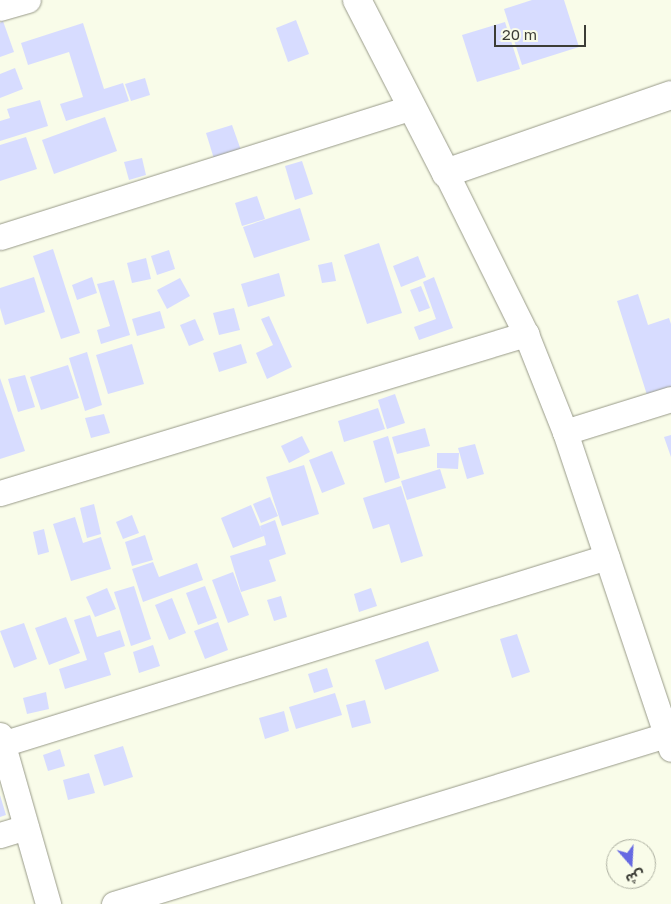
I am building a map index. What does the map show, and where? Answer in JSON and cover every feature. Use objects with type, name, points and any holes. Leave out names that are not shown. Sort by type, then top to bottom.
[{"type":"street","points":[[0,8],[28,0]]},
{"type":"street","points":[[114,904],[669,742],[661,691],[607,557],[565,432],[526,334],[357,0]]},
{"type":"street","points":[[446,173],[671,95]]},
{"type":"street","points":[[0,237],[412,107]]},
{"type":"street","points":[[0,493],[526,334]]},
{"type":"street","points":[[565,432],[671,399]]},
{"type":"street","points":[[48,904],[1,740],[607,557]]},
{"type":"street","points":[[0,835],[26,827]]},
{"type":"building","points":[[532,0],[564,0],[579,47],[522,65],[504,9]]},
{"type":"building","points":[[296,20],[309,54],[288,62],[276,28]]},
{"type":"building","points":[[3,21],[14,52],[0,57],[0,23]]},
{"type":"building","points":[[505,22],[520,69],[477,82],[462,35]]},
{"type":"building","points":[[83,23],[104,89],[123,83],[129,101],[66,121],[60,104],[83,97],[69,52],[28,65],[21,43]]},
{"type":"building","points":[[15,68],[23,89],[0,98],[0,74]]},
{"type":"building","points":[[145,78],[150,95],[131,101],[125,84]]},
{"type":"building","points":[[40,100],[48,126],[0,141],[0,121],[10,118],[7,109]]},
{"type":"building","points":[[105,117],[117,151],[54,174],[42,140]]},
{"type":"building","points":[[232,125],[242,153],[215,162],[206,133]]},
{"type":"building","points":[[26,137],[37,169],[0,181],[0,145]]},
{"type":"building","points":[[142,158],[146,175],[129,180],[124,162]]},
{"type":"building","points":[[302,161],[313,194],[295,200],[285,166]]},
{"type":"building","points":[[257,196],[265,219],[242,226],[235,203]]},
{"type":"building","points":[[300,208],[310,240],[254,258],[243,227]]},
{"type":"building","points":[[379,243],[402,313],[367,324],[344,255]]},
{"type":"building","points":[[53,249],[80,333],[61,339],[33,256]]},
{"type":"building","points":[[169,250],[175,269],[157,275],[151,256]]},
{"type":"building","points":[[418,256],[426,277],[401,287],[393,266]]},
{"type":"building","points":[[146,258],[151,279],[132,283],[127,263]]},
{"type":"building","points":[[332,262],[336,281],[322,283],[318,265]]},
{"type":"building","points":[[279,273],[285,296],[248,307],[241,284]]},
{"type":"building","points":[[34,277],[45,312],[5,325],[0,308],[0,288]]},
{"type":"building","points":[[92,277],[97,293],[77,300],[72,285]]},
{"type":"building","points":[[434,277],[453,328],[419,340],[414,327],[436,319],[423,282]]},
{"type":"building","points":[[180,278],[190,296],[167,309],[157,290]]},
{"type":"building","points":[[114,280],[130,335],[101,344],[97,330],[110,326],[97,284]]},
{"type":"building","points":[[421,286],[430,308],[419,312],[410,290]]},
{"type":"building","points":[[638,294],[648,325],[669,318],[671,324],[671,390],[648,398],[617,301]]},
{"type":"building","points":[[234,308],[240,330],[219,335],[213,313]]},
{"type":"building","points":[[160,311],[165,328],[137,336],[132,319]]},
{"type":"building","points":[[269,316],[292,367],[267,379],[256,353],[273,345],[261,319]]},
{"type":"building","points":[[195,319],[204,340],[189,346],[180,325]]},
{"type":"building","points":[[132,344],[144,384],[108,394],[96,355]]},
{"type":"building","points":[[241,344],[247,363],[219,372],[213,353]]},
{"type":"building","points":[[87,352],[102,405],[85,411],[69,358]]},
{"type":"building","points":[[68,365],[79,398],[41,410],[30,377]]},
{"type":"building","points":[[25,375],[35,407],[18,412],[8,379]]},
{"type":"building","points":[[0,378],[25,451],[0,459]]},
{"type":"building","points":[[395,394],[405,423],[387,429],[378,400]]},
{"type":"building","points":[[378,408],[385,429],[344,442],[338,421]]},
{"type":"building","points":[[104,414],[110,433],[91,438],[85,418]]},
{"type":"building","points":[[425,428],[430,446],[397,454],[392,437]]},
{"type":"building","points":[[671,435],[671,457],[664,437]]},
{"type":"building","points":[[302,436],[310,452],[289,463],[281,446]]},
{"type":"building","points":[[388,436],[400,478],[385,483],[373,441]]},
{"type":"building","points":[[475,444],[484,474],[467,479],[458,448]]},
{"type":"building","points":[[332,451],[345,484],[322,493],[309,460]]},
{"type":"building","points":[[437,453],[459,453],[458,469],[437,468]]},
{"type":"building","points":[[304,465],[319,514],[282,526],[266,477]]},
{"type":"building","points":[[440,469],[446,488],[407,500],[401,481]]},
{"type":"building","points":[[401,486],[423,556],[401,563],[389,524],[373,529],[363,498]]},
{"type":"building","points":[[270,497],[278,516],[261,523],[253,504]]},
{"type":"building","points":[[94,504],[101,534],[87,538],[80,508]]},
{"type":"building","points":[[251,505],[263,534],[260,526],[275,520],[286,554],[269,560],[276,581],[241,592],[230,556],[266,545],[264,536],[233,548],[221,518]]},
{"type":"building","points":[[132,515],[139,533],[123,539],[116,522]]},
{"type":"building","points":[[75,517],[83,543],[101,537],[111,569],[71,581],[53,524]]},
{"type":"building","points":[[44,529],[49,552],[38,555],[33,532]]},
{"type":"building","points":[[145,535],[153,560],[132,566],[125,542]]},
{"type":"building","points":[[153,562],[159,577],[197,563],[203,580],[143,602],[132,569]]},
{"type":"building","points":[[233,572],[249,615],[228,623],[212,580]]},
{"type":"building","points":[[134,586],[151,639],[131,646],[114,592]]},
{"type":"building","points":[[205,586],[217,618],[198,625],[186,593]]},
{"type":"building","points":[[107,588],[116,609],[95,617],[86,597]]},
{"type":"building","points":[[371,588],[377,606],[359,612],[354,594]]},
{"type":"building","points":[[281,596],[287,617],[274,621],[267,600]]},
{"type":"building","points":[[172,598],[186,633],[169,640],[155,605]]},
{"type":"building","points":[[90,615],[97,637],[120,630],[125,646],[104,653],[111,675],[65,689],[59,669],[87,660],[74,620]]},
{"type":"building","points":[[66,617],[80,653],[49,665],[35,628]]},
{"type":"building","points":[[218,622],[228,650],[205,659],[194,631]]},
{"type":"building","points":[[24,623],[37,659],[14,668],[0,631]]},
{"type":"building","points":[[517,634],[530,672],[512,678],[500,639]]},
{"type":"building","points":[[428,641],[439,671],[385,690],[375,660]]},
{"type":"building","points":[[153,645],[160,666],[139,673],[133,652]]},
{"type":"building","points":[[327,668],[333,687],[314,693],[308,674]]},
{"type":"building","points":[[46,692],[49,709],[27,714],[23,698]]},
{"type":"building","points":[[335,693],[342,715],[296,729],[289,707]]},
{"type":"building","points":[[365,700],[371,723],[352,728],[346,705]]},
{"type":"building","points":[[284,711],[289,731],[265,739],[259,718]]},
{"type":"building","points":[[123,746],[133,777],[104,786],[94,755]]},
{"type":"building","points":[[60,749],[65,766],[48,771],[43,755]]},
{"type":"building","points":[[89,773],[95,793],[68,800],[63,780]]},
{"type":"building","points":[[0,795],[6,815],[0,817]]}]
